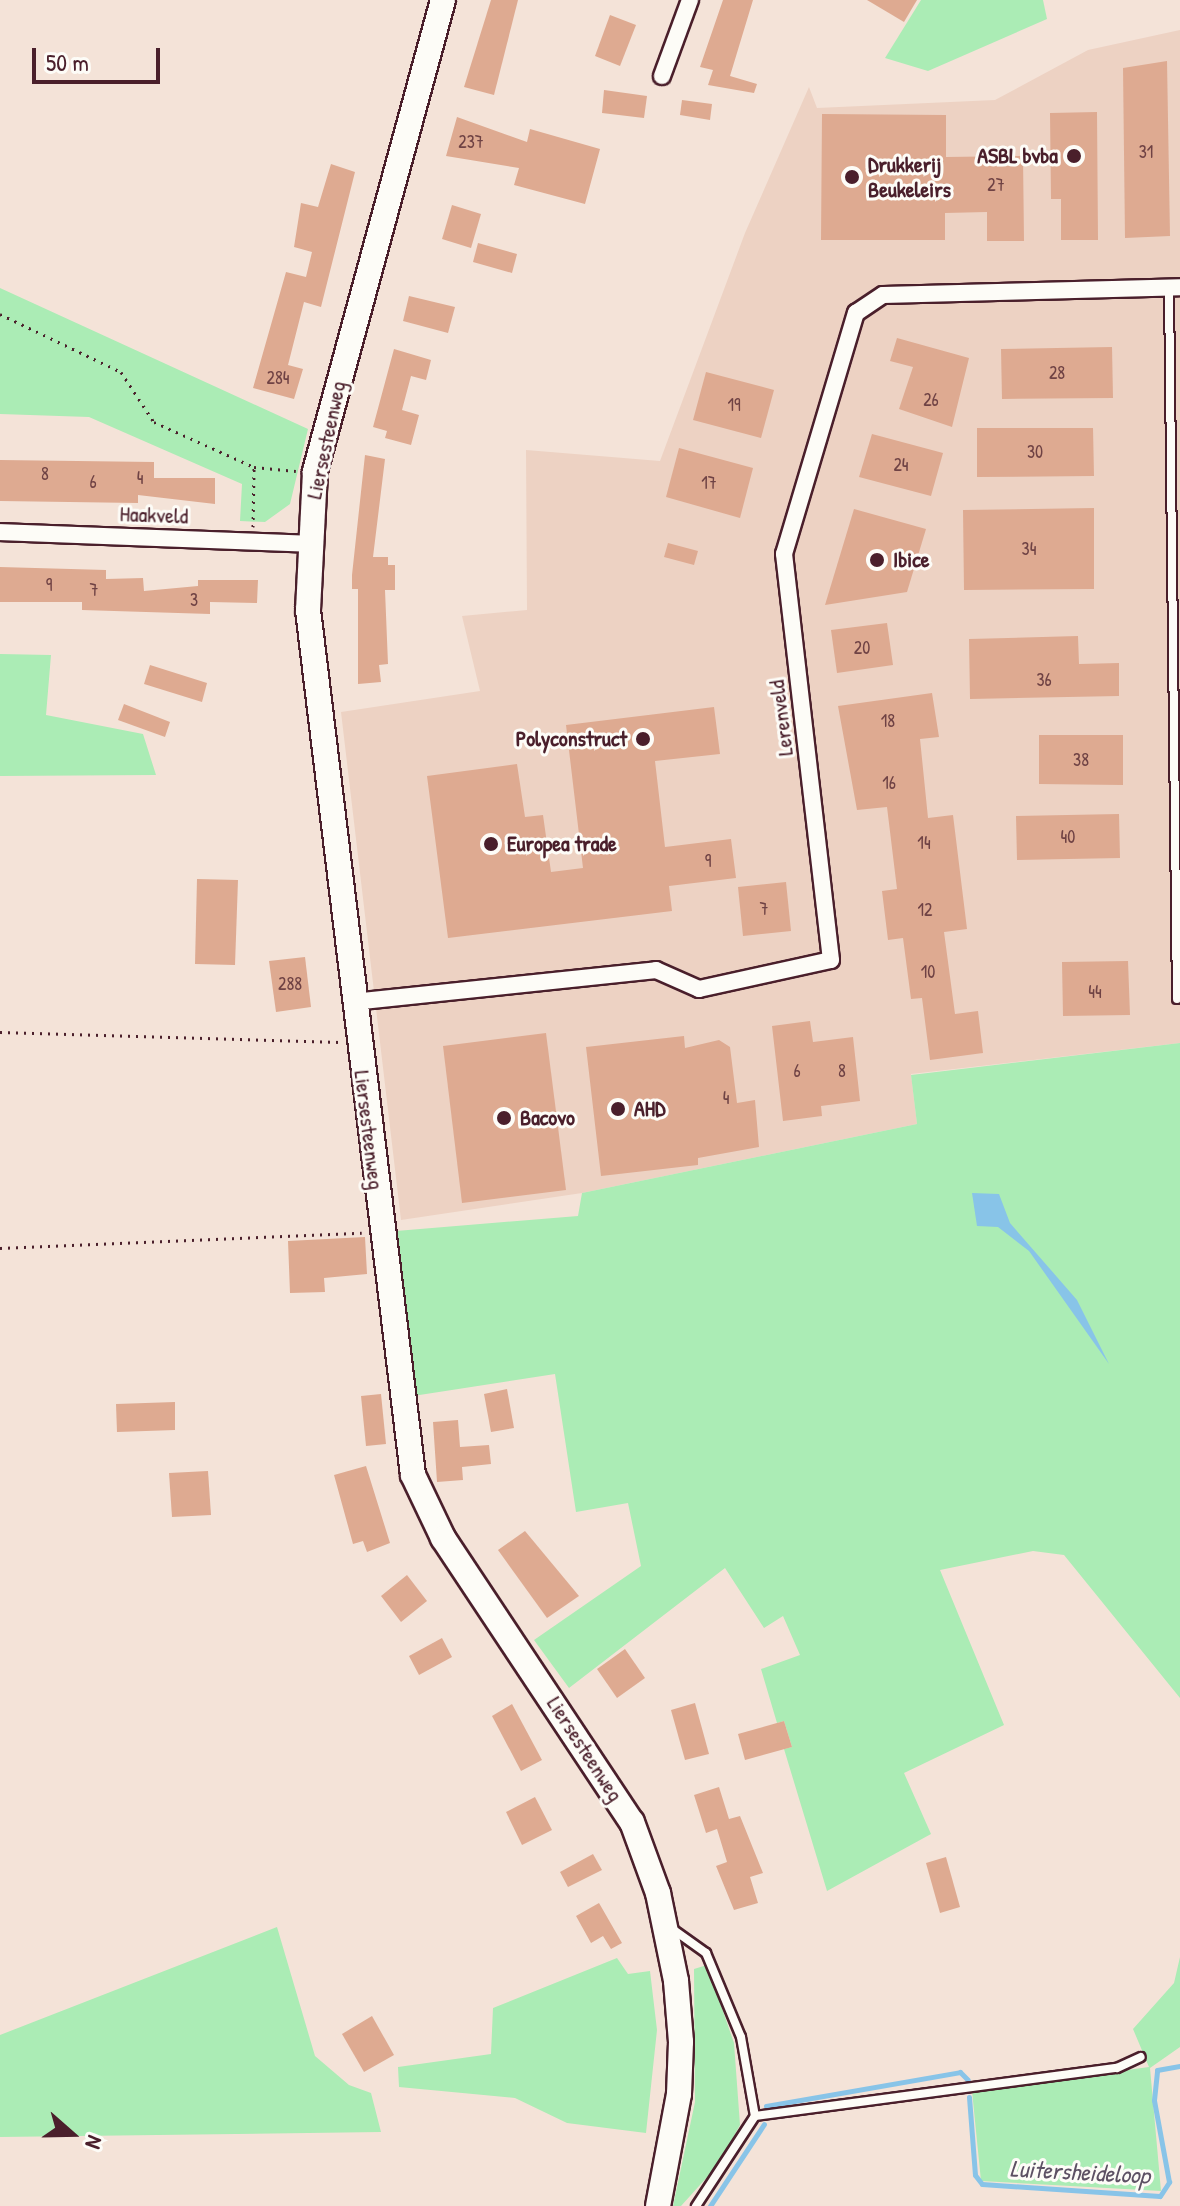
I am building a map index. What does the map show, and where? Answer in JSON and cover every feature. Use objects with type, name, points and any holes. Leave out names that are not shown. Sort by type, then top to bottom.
[{"type":"street","name":"Liersesteenweg","points":[[443,0],[315,472],[307,544],[308,610],[353,1002],[413,1475],[443,1538],[632,1822],[667,1925],[681,2042],[679,2094],[658,2206]]},
{"type":"street","points":[[662,76],[690,0]]},
{"type":"street","name":"Lerenveld","points":[[353,1002],[656,970],[699,989],[831,960],[784,554],[846,332],[856,313],[883,295],[1174,287]]},
{"type":"street","name":"Haakveld","points":[[0,532],[307,544]]},
{"type":"lane","name":"Lerenveld","points":[[1174,287],[1177,999]]},
{"type":"lane","points":[[667,1925],[706,1953],[741,2037],[755,2116],[696,2206]]},
{"type":"lane","points":[[755,2116],[1117,2068],[1141,2057]]},
{"type":"path","points":[[0,314],[105,360],[121,372],[154,422],[254,467],[315,472]]},
{"type":"path","points":[[252,540],[254,467]]},
{"type":"path","points":[[0,1032],[358,1038]]},
{"type":"path","points":[[0,1248],[382,1232]]},
{"type":"shaded area","points":[[1180,30],[1180,1043],[911,1074],[917,1124],[582,1193],[401,1220],[341,712],[480,691],[462,616],[527,610],[526,450],[660,461],[745,233],[809,87],[817,108],[995,100],[1088,50]]},
{"type":"green space","points":[[921,0],[1043,0],[1047,19],[928,71],[885,58]]},
{"type":"green space","points":[[0,288],[308,429],[290,504],[265,522],[240,521],[242,484],[89,417],[0,414]]},
{"type":"green space","points":[[0,654],[51,655],[46,715],[143,734],[156,775],[0,776]]},
{"type":"green space","points":[[1180,1043],[1180,1698],[1064,1555],[1033,1551],[940,1570],[1004,1725],[904,1773],[931,1834],[827,1891],[784,1749],[792,1747],[784,1721],[777,1723],[761,1669],[800,1655],[783,1616],[764,1628],[725,1568],[569,1688],[534,1640],[641,1566],[628,1503],[576,1512],[555,1374],[413,1396],[396,1231],[578,1216],[582,1193],[917,1124],[911,1075]]},
{"type":"green space","points":[[277,1927],[315,2056],[349,2085],[371,2093],[381,2132],[0,2137],[0,2035]]},
{"type":"green space","points":[[1180,1957],[1180,2047],[1150,2068],[1161,2191],[981,2181],[972,2091],[1149,2067],[1133,2029],[1174,1983]]},
{"type":"green space","points":[[617,1958],[628,1974],[650,1971],[657,2030],[646,2133],[567,2123],[515,2098],[399,2087],[398,2067],[491,2054],[493,2008]]},
{"type":"green space","points":[[707,1965],[734,2043],[740,2125],[718,2165],[681,2206],[673,2206],[695,2102],[694,1969]]},
{"type":"water","points":[[972,1193],[999,1194],[1010,1223],[1077,1300],[1109,1364],[1029,1251],[998,1227],[977,1226]]},
{"type":"building","points":[[491,0],[518,0],[494,95],[464,87]]},
{"type":"building","points":[[723,0],[753,0],[730,76],[757,84],[754,93],[708,85],[713,70],[700,67]]},
{"type":"building","points":[[867,0],[917,0],[904,22]]},
{"type":"building","points":[[610,15],[636,25],[620,66],[595,56]]},
{"type":"building","points":[[1167,61],[1170,236],[1125,238],[1123,68]]},
{"type":"building","points":[[604,90],[647,96],[644,118],[602,113]]},
{"type":"building","points":[[682,100],[712,104],[710,120],[680,115]]},
{"type":"building","name":"ASBL bvba","points":[[1097,112],[1098,240],[1061,240],[1061,199],[1051,199],[1050,113]]},
{"type":"building","points":[[822,114],[946,115],[946,157],[1023,156],[1024,241],[987,241],[987,212],[945,213],[945,240],[821,240]]},
{"type":"building","points":[[457,117],[527,142],[530,129],[600,149],[585,204],[514,185],[519,168],[446,156]]},
{"type":"building","points":[[331,164],[355,172],[321,307],[304,302],[288,365],[303,369],[294,399],[253,388],[286,272],[306,277],[312,252],[294,247],[301,203],[318,207]]},
{"type":"building","points":[[452,205],[481,214],[471,248],[442,239]]},
{"type":"building","points":[[478,243],[517,254],[512,273],[473,262]]},
{"type":"building","points":[[409,296],[455,307],[448,333],[403,321]]},
{"type":"building","points":[[897,338],[969,358],[952,427],[899,409],[913,367],[890,361]]},
{"type":"building","points":[[1112,347],[1113,398],[1002,399],[1001,349]]},
{"type":"building","points":[[394,349],[431,360],[426,380],[411,376],[402,410],[419,415],[411,445],[385,438],[387,431],[373,427]]},
{"type":"building","points":[[706,372],[774,390],[761,438],[693,420]]},
{"type":"building","points":[[977,428],[1093,428],[1094,476],[977,477]]},
{"type":"building","points":[[872,434],[943,453],[931,496],[859,477]]},
{"type":"building","points":[[679,448],[753,468],[740,518],[666,497]]},
{"type":"building","points":[[365,455],[385,459],[373,557],[388,557],[388,565],[395,565],[395,590],[385,590],[388,664],[379,665],[381,682],[358,684],[358,589],[352,589],[352,575]]},
{"type":"building","points":[[0,460],[154,462],[154,478],[215,478],[215,504],[138,495],[138,503],[0,501]]},
{"type":"building","points":[[1094,508],[1094,589],[964,590],[963,510]]},
{"type":"building","name":"Ibice","points":[[854,509],[926,529],[907,592],[825,605]]},
{"type":"building","points":[[668,543],[698,551],[694,565],[664,557]]},
{"type":"building","points":[[0,567],[106,570],[106,579],[143,578],[144,591],[198,586],[198,580],[258,580],[257,603],[210,602],[210,614],[82,610],[82,602],[0,602]]},
{"type":"building","points":[[887,623],[893,665],[837,673],[831,630]]},
{"type":"building","points":[[1078,636],[1079,664],[1119,663],[1119,696],[970,699],[969,639]]},
{"type":"building","points":[[150,665],[207,683],[202,702],[144,684]]},
{"type":"building","points":[[932,693],[939,737],[920,739],[928,818],[953,815],[967,929],[944,932],[955,1014],[978,1011],[983,1053],[930,1060],[922,998],[911,999],[903,938],[888,940],[882,891],[897,889],[887,807],[857,810],[838,706]]},
{"type":"building","points":[[124,704],[170,722],[165,737],[118,720]]},
{"type":"building","points":[[714,707],[720,754],[655,761],[665,847],[731,839],[736,878],[669,886],[672,911],[448,938],[427,776],[517,764],[525,817],[543,815],[551,872],[583,868],[566,725]]},
{"type":"building","points":[[1039,735],[1123,735],[1123,785],[1039,784]]},
{"type":"building","points":[[1119,814],[1120,858],[1017,860],[1016,816]]},
{"type":"building","points":[[197,879],[238,880],[235,965],[195,964]]},
{"type":"building","points":[[786,882],[791,931],[743,936],[738,887]]},
{"type":"building","points":[[305,957],[311,1007],[276,1012],[269,961]]},
{"type":"building","points":[[1128,961],[1130,1015],[1063,1016],[1062,962]]},
{"type":"building","points":[[810,1021],[813,1042],[853,1037],[860,1101],[821,1106],[822,1116],[783,1121],[772,1026]]},
{"type":"building","name":"Bacovo","points":[[546,1033],[566,1190],[462,1203],[443,1046]]},
{"type":"building","points":[[684,1036],[685,1048],[719,1040],[730,1047],[737,1103],[755,1100],[759,1147],[698,1158],[698,1165],[601,1176],[586,1047]]},
{"type":"building","points":[[365,1237],[367,1274],[324,1278],[325,1292],[290,1293],[288,1241]]},
{"type":"building","points":[[507,1389],[514,1428],[491,1432],[484,1394]]},
{"type":"building","points":[[381,1394],[386,1444],[366,1446],[361,1396]]},
{"type":"building","points":[[175,1402],[175,1430],[117,1432],[116,1404]]},
{"type":"building","points":[[458,1420],[460,1447],[489,1445],[491,1464],[462,1467],[463,1480],[437,1482],[433,1422]]},
{"type":"building","points":[[366,1466],[390,1543],[367,1552],[363,1541],[353,1544],[334,1475]]},
{"type":"building","points":[[208,1471],[211,1515],[172,1517],[169,1473]]},
{"type":"building","points":[[525,1531],[579,1596],[547,1618],[498,1550]]},
{"type":"building","points":[[407,1575],[427,1601],[401,1622],[381,1596]]},
{"type":"building","points":[[442,1638],[452,1657],[419,1675],[409,1656]]},
{"type":"building","points":[[625,1649],[645,1678],[617,1698],[597,1669]]},
{"type":"building","points":[[695,1703],[709,1754],[685,1760],[671,1710]]},
{"type":"building","points":[[512,1704],[542,1760],[521,1771],[492,1716]]},
{"type":"building","points":[[784,1721],[792,1747],[745,1760],[738,1734]]},
{"type":"building","points":[[719,1787],[729,1819],[740,1816],[763,1873],[750,1877],[758,1903],[734,1910],[716,1866],[727,1862],[717,1829],[706,1833],[694,1795]]},
{"type":"building","points":[[535,1797],[552,1830],[522,1845],[506,1812]]},
{"type":"building","points":[[593,1854],[602,1870],[568,1887],[560,1872]]},
{"type":"building","points":[[946,1857],[960,1907],[940,1913],[926,1863]]},
{"type":"building","points":[[599,1903],[622,1943],[611,1949],[603,1936],[591,1943],[576,1916]]},
{"type":"building","points":[[372,2016],[394,2055],[364,2072],[342,2034]]},
{"type":"waterway","name":"Luitersheideloop","points":[[969,2097],[975,2175],[982,2184],[1160,2196],[1169,2182],[1154,2100],[1157,2070],[1180,2066]]},
{"type":"waterway","name":"Luitersheideloop","points":[[766,2106],[960,2072],[968,2080]]},
{"type":"waterway","name":"Luitersheideloop","points":[[710,2206],[764,2124]]},
{"type":"place","name":"ASBL bvba","points":[[1074,156]]},
{"type":"place","name":"Drukkerij Beukeleirs","points":[[852,177]]},
{"type":"place","name":"Ibice","points":[[877,560]]},
{"type":"place","name":"Polyconstruct","points":[[643,739]]},
{"type":"place","name":"Europea trade","points":[[491,844]]},
{"type":"place","name":"AHD","points":[[618,1109]]},
{"type":"place","name":"Bacovo","points":[[504,1118]]}]
